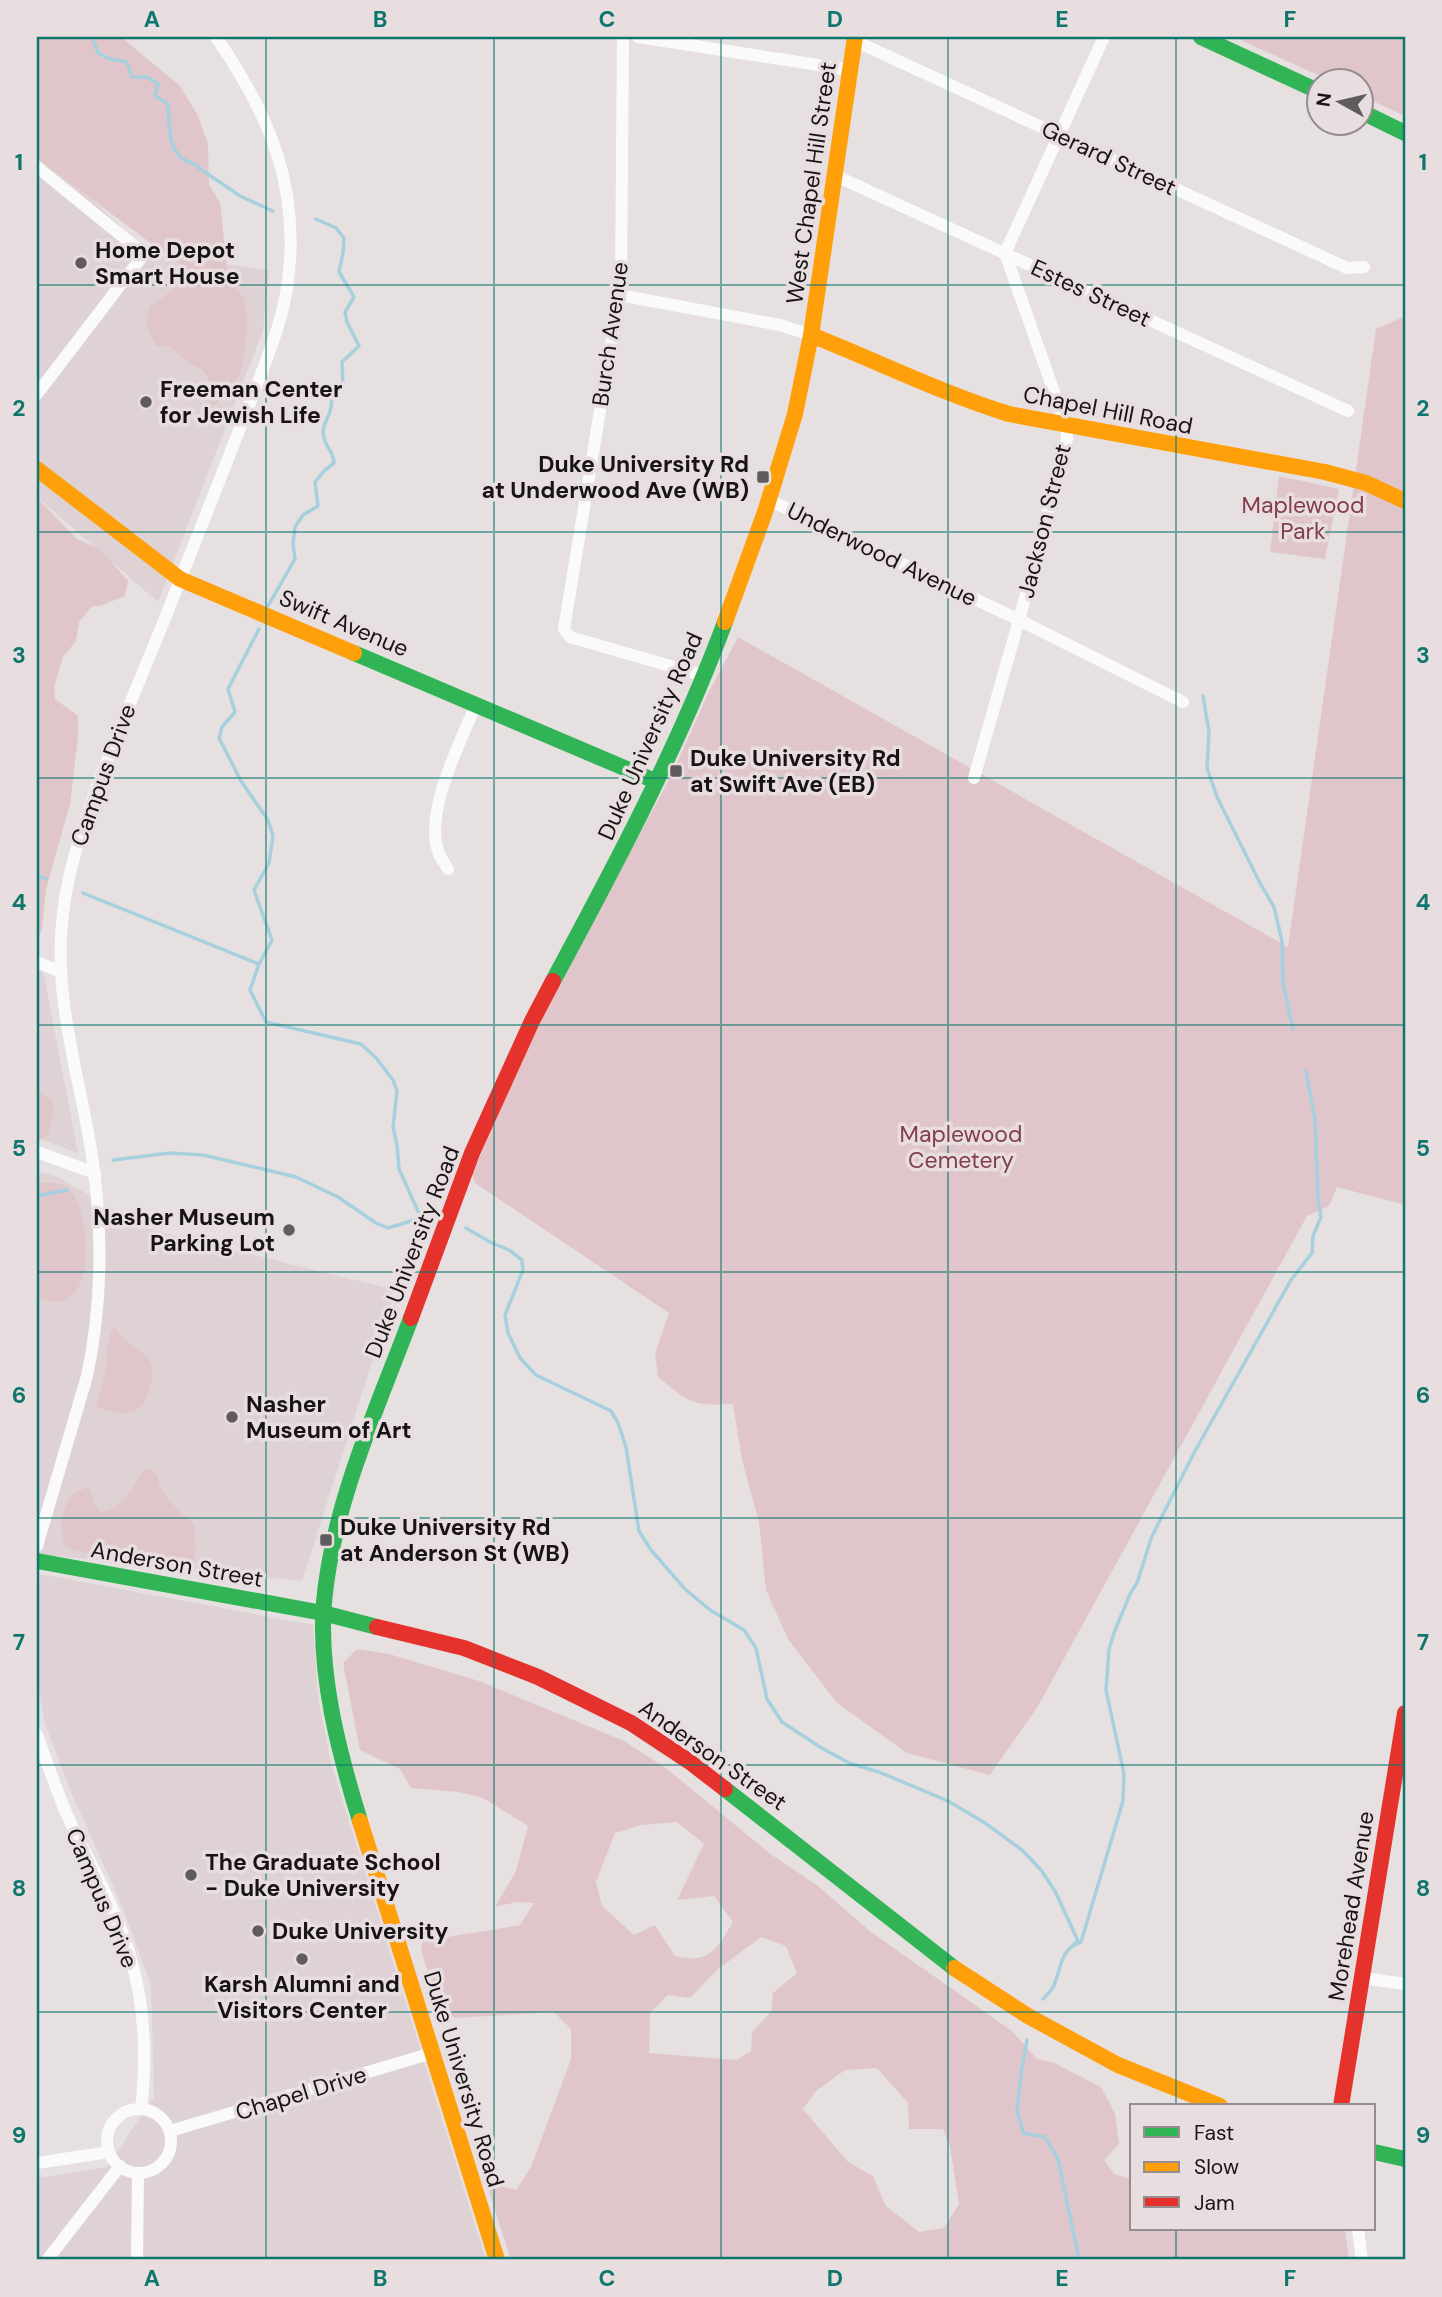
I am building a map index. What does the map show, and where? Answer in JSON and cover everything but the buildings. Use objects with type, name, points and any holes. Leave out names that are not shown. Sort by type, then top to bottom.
[{"type":"street","name":"Campus Drive","points":[[37,1546],[79,1408],[93,1352],[99,1299],[101,1249],[95,1173],[72,1057],[61,972],[64,896],[79,834],[274,338],[289,269],[289,215],[280,159],[262,113],[239,70],[216,37]]},
{"type":"street","name":"Burch Avenue","points":[[623,37],[621,283],[564,629],[570,638],[705,676]]},
{"type":"street","points":[[638,37],[850,70]]},
{"type":"street","points":[[732,52],[733,37]]},
{"type":"street","points":[[1005,253],[1104,37]]},
{"type":"street","points":[[1201,37],[1306,86]]},
{"type":"street","name":"Gerard Street","points":[[855,39],[1347,268],[1364,267]]},
{"type":"street","name":"West Chapel Hill Street","points":[[811,335],[855,39]]},
{"type":"street","points":[[1376,119],[1405,133]]},
{"type":"street","points":[[37,167],[144,254],[37,394]]},
{"type":"street","name":"Estes Street","points":[[834,174],[1348,411]]},
{"type":"street","name":"Jackson Street","points":[[974,778],[1067,439],[1066,426],[1005,253]]},
{"type":"street","points":[[619,295],[780,325],[811,335]]},
{"type":"street","name":"Chapel Hill Road","points":[[811,335],[891,366],[981,406],[1009,414],[1325,472],[1366,483],[1405,501]]},
{"type":"street","name":"Duke University Road","points":[[496,2260],[354,1803],[329,1701],[323,1613],[333,1542],[351,1480],[472,1153],[533,1021],[614,868],[705,676],[769,500],[795,414],[811,335]]},
{"type":"street","name":"Swift Avenue","points":[[37,469],[180,579],[655,781]]},
{"type":"street","name":"Underwood Avenue","points":[[769,500],[1183,702]]},
{"type":"street","points":[[448,869],[439,853],[436,813],[440,795],[476,704]]},
{"type":"street","points":[[37,962],[61,972]]},
{"type":"street","points":[[37,1152],[95,1173]]},
{"type":"street","name":"Anderson Street","points":[[37,1561],[323,1613],[427,1638],[495,1659],[538,1677],[631,1723],[716,1780],[952,1966],[1028,2016],[1118,2065],[1215,2104]]},
{"type":"street","name":"Morehead Avenue","points":[[1341,2104],[1405,1713]]},
{"type":"street","name":"Campus Drive","points":[[37,1735],[69,1821],[107,1898],[130,1955],[137,1983],[145,2049],[141,2109]]},
{"type":"street","points":[[1363,1978],[1405,1984]]},
{"type":"street","name":"Chapel Drive","points":[[170,2132],[432,2053]]},
{"type":"street","points":[[141,2109],[159,2115],[170,2132],[169,2151],[164,2160],[148,2172],[128,2171],[120,2166],[109,2152],[107,2141],[114,2122],[130,2110],[141,2109]]},
{"type":"street","points":[[37,2163],[109,2152]]},
{"type":"street","points":[[1377,2157],[1405,2159]]},
{"type":"street","points":[[47,2260],[120,2166]]},
{"type":"street","points":[[137,2260],[138,2173]]},
{"type":"street","points":[[1359,2230],[1362,2260]]},
{"type":"shaded area","points":[[37,147],[149,254],[269,270],[263,331],[158,602],[37,497]]},
{"type":"shaded area","points":[[37,969],[43,971],[78,1153],[37,1138]]},
{"type":"shaded area","points":[[37,1171],[58,1177],[146,1228],[395,1290],[302,1581],[37,1554]]},
{"type":"shaded area","name":"Duke University","points":[[40,1574],[313,1625],[318,1697],[331,1763],[486,2260],[37,2260],[37,2178],[107,2167],[154,2097],[151,1985],[122,1906],[71,1792],[45,1724],[37,1682],[37,1603]]},
{"type":"green space","points":[[37,37],[121,37],[180,86],[197,114],[208,144],[209,184],[220,203],[228,276],[244,298],[248,319],[243,363],[235,386],[207,412],[213,387],[204,371],[186,361],[169,346],[156,346],[146,323],[150,306],[177,287],[184,277],[179,264],[37,158]]},
{"type":"green space","points":[[1234,37],[1405,37],[1405,116],[1376,103],[1376,66],[1306,66],[1306,70]]},
{"type":"green space","name":"Maplewood Cemetery","points":[[1405,316],[1405,1205],[1337,1187],[1329,1206],[1307,1216],[1038,1706],[990,1775],[907,1753],[837,1703],[788,1639],[766,1590],[759,1522],[742,1460],[733,1404],[692,1401],[658,1377],[655,1353],[669,1313],[475,1183],[472,1175],[538,1023],[672,774],[708,694],[738,637],[1288,947],[1376,329]]},
{"type":"green space","name":"Maplewood Park","points":[[1279,476],[1339,489],[1325,559],[1270,552]]},
{"type":"green space","points":[[37,498],[77,539],[101,550],[128,581],[125,596],[100,606],[92,606],[79,622],[76,641],[63,657],[54,687],[55,699],[78,716],[78,737],[70,804],[46,889],[42,930],[37,938]]},
{"type":"green space","points":[[37,1091],[53,1101],[49,1134],[40,1140],[37,1139]]},
{"type":"green space","points":[[37,1183],[64,1185],[73,1193],[84,1227],[85,1269],[79,1286],[69,1298],[53,1302],[37,1298]]},
{"type":"green space","points":[[114,1326],[124,1339],[147,1357],[152,1367],[152,1381],[145,1400],[141,1407],[129,1413],[97,1407],[105,1374],[109,1339]]},
{"type":"green space","points":[[151,1469],[157,1475],[162,1491],[171,1503],[194,1525],[196,1549],[193,1569],[187,1571],[131,1564],[66,1548],[62,1531],[63,1518],[72,1496],[88,1487],[98,1509],[101,1512],[109,1510],[122,1502],[143,1470]]},
{"type":"green space","points":[[357,1649],[389,1654],[479,1681],[624,1741],[666,1768],[769,1853],[818,1886],[871,1932],[1012,2031],[1037,2059],[1052,2062],[1101,2087],[1115,2114],[1119,2144],[1104,2160],[1114,2174],[1130,2178],[1130,2230],[1345,2230],[1349,2260],[511,2260],[486,2182],[516,2190],[531,2167],[571,2059],[571,2029],[554,2012],[454,2018],[435,1995],[421,1950],[423,1941],[520,1925],[534,1903],[516,1902],[495,1907],[516,1871],[528,1826],[483,1798],[459,1792],[411,1788],[400,1769],[360,1750],[343,1663]],"holes":[[[677,1822],[704,1844],[677,1900],[714,1896],[733,1922],[711,1952],[696,1958],[675,1956],[655,1925],[634,1935],[602,1906],[596,1882],[615,1833],[642,1825]],[[761,1937],[786,1946],[797,1973],[773,1993],[771,2012],[752,2032],[751,2051],[736,2060],[649,2053],[650,2013],[668,1995],[690,1998],[717,1970]],[[877,2068],[908,2103],[909,2129],[943,2129],[950,2147],[959,2204],[944,2228],[919,2232],[886,2206],[873,2176],[848,2162],[803,2109],[816,2091],[845,2070]]]},
{"type":"waterway","points":[[92,37],[98,53],[110,59],[127,62],[132,77],[147,77],[158,84],[155,96],[168,106],[171,139],[180,157],[195,164],[240,196],[273,211]]},
{"type":"waterway","points":[[268,606],[295,559],[295,527],[303,515],[318,506],[315,482],[334,463],[323,436],[324,427],[334,390],[343,386],[342,362],[359,346],[345,312],[354,297],[339,272],[344,238],[336,228],[316,219]]},
{"type":"waterway","points":[[259,629],[228,689],[235,712],[222,727],[219,738],[241,781],[268,820],[273,836],[269,863],[254,890],[272,940],[259,964]]},
{"type":"waterway","points":[[1203,696],[1209,732],[1207,768],[1217,797],[1274,907],[1282,941],[1283,983],[1293,1029]]},
{"type":"waterway","points":[[37,875],[46,879]]},
{"type":"waterway","points":[[83,893],[259,964],[250,990],[266,1022],[361,1044],[376,1058],[393,1080],[397,1091],[393,1127],[399,1169],[421,1218],[388,1228],[338,1197],[296,1177],[203,1155],[170,1153],[113,1160]]},
{"type":"waterway","points":[[1043,1999],[1053,1987],[1065,1954],[1081,1942],[1123,1801],[1124,1774],[1106,1690],[1109,1649],[1115,1630],[1137,1583],[1152,1536],[1195,1451],[1291,1280],[1312,1253],[1313,1236],[1321,1217],[1315,1119],[1306,1071]]},
{"type":"waterway","points":[[37,1196],[67,1190]]},
{"type":"waterway","points":[[466,1228],[509,1250],[522,1260],[523,1270],[505,1315],[508,1333],[520,1358],[536,1375],[611,1411],[626,1447],[639,1531],[651,1550],[685,1589],[710,1610],[744,1630],[756,1648],[767,1699],[782,1722],[849,1763],[879,1772],[948,1801],[1022,1850],[1041,1870],[1055,1891],[1078,1941],[1074,1944]]},
{"type":"waterway","points":[[1027,2040],[1017,2110],[1023,2133],[1045,2137],[1058,2159],[1079,2260]]},
{"type":"traffic: fast","points":[[1201,37],[1306,86]]},
{"type":"traffic: fast","points":[[1376,119],[1405,133]]},
{"type":"traffic: fast","points":[[553,981],[667,759],[725,622]]},
{"type":"traffic: fast","points":[[354,653],[655,781]]},
{"type":"traffic: fast","points":[[360,1821],[338,1741],[327,1685],[324,1602],[337,1529],[358,1457],[411,1318]]},
{"type":"traffic: fast","points":[[37,1561],[323,1613],[377,1627]]},
{"type":"traffic: fast","points":[[725,1789],[954,1968]]},
{"type":"traffic: fast","points":[[1376,2152],[1405,2159]]},
{"type":"traffic: slow","points":[[725,622],[765,512],[795,414],[811,335],[855,37]]},
{"type":"traffic: slow","points":[[811,335],[934,387],[1009,414],[1325,472],[1366,483],[1405,501]]},
{"type":"traffic: slow","points":[[37,469],[180,579],[354,653]]},
{"type":"traffic: slow","points":[[360,1821],[497,2260]]},
{"type":"traffic: slow","points":[[954,1968],[1028,2016],[1118,2065],[1215,2104]]},
{"type":"traffic: jam","points":[[411,1318],[472,1153],[553,981]]},
{"type":"traffic: jam","points":[[377,1627],[464,1648],[538,1677],[631,1723],[725,1789]]},
{"type":"traffic: jam","points":[[1341,2104],[1405,1713]]},
{"type":"place","name":"Home Depot Smart House","points":[[81,263]]},
{"type":"place","name":"Freeman Center for Jewish Life","points":[[146,402]]},
{"type":"place","name":"Duke University Rd at Underwood Ave (WB)","points":[[763,477]]},
{"type":"place","name":"Duke University Rd at Swift Ave (EB)","points":[[676,771]]},
{"type":"place","name":"Nasher Museum Parking Lot","points":[[289,1230]]},
{"type":"place","name":"Nasher Museum of Art","points":[[232,1417]]},
{"type":"place","name":"Duke University Rd at Anderson St (WB)","points":[[326,1540]]},
{"type":"place","name":"The Graduate School - Duke University","points":[[191,1875]]},
{"type":"place","name":"Duke University","points":[[258,1931]]},
{"type":"place","name":"Karsh Alumni and Visitors Center","points":[[302,1959]]}]
